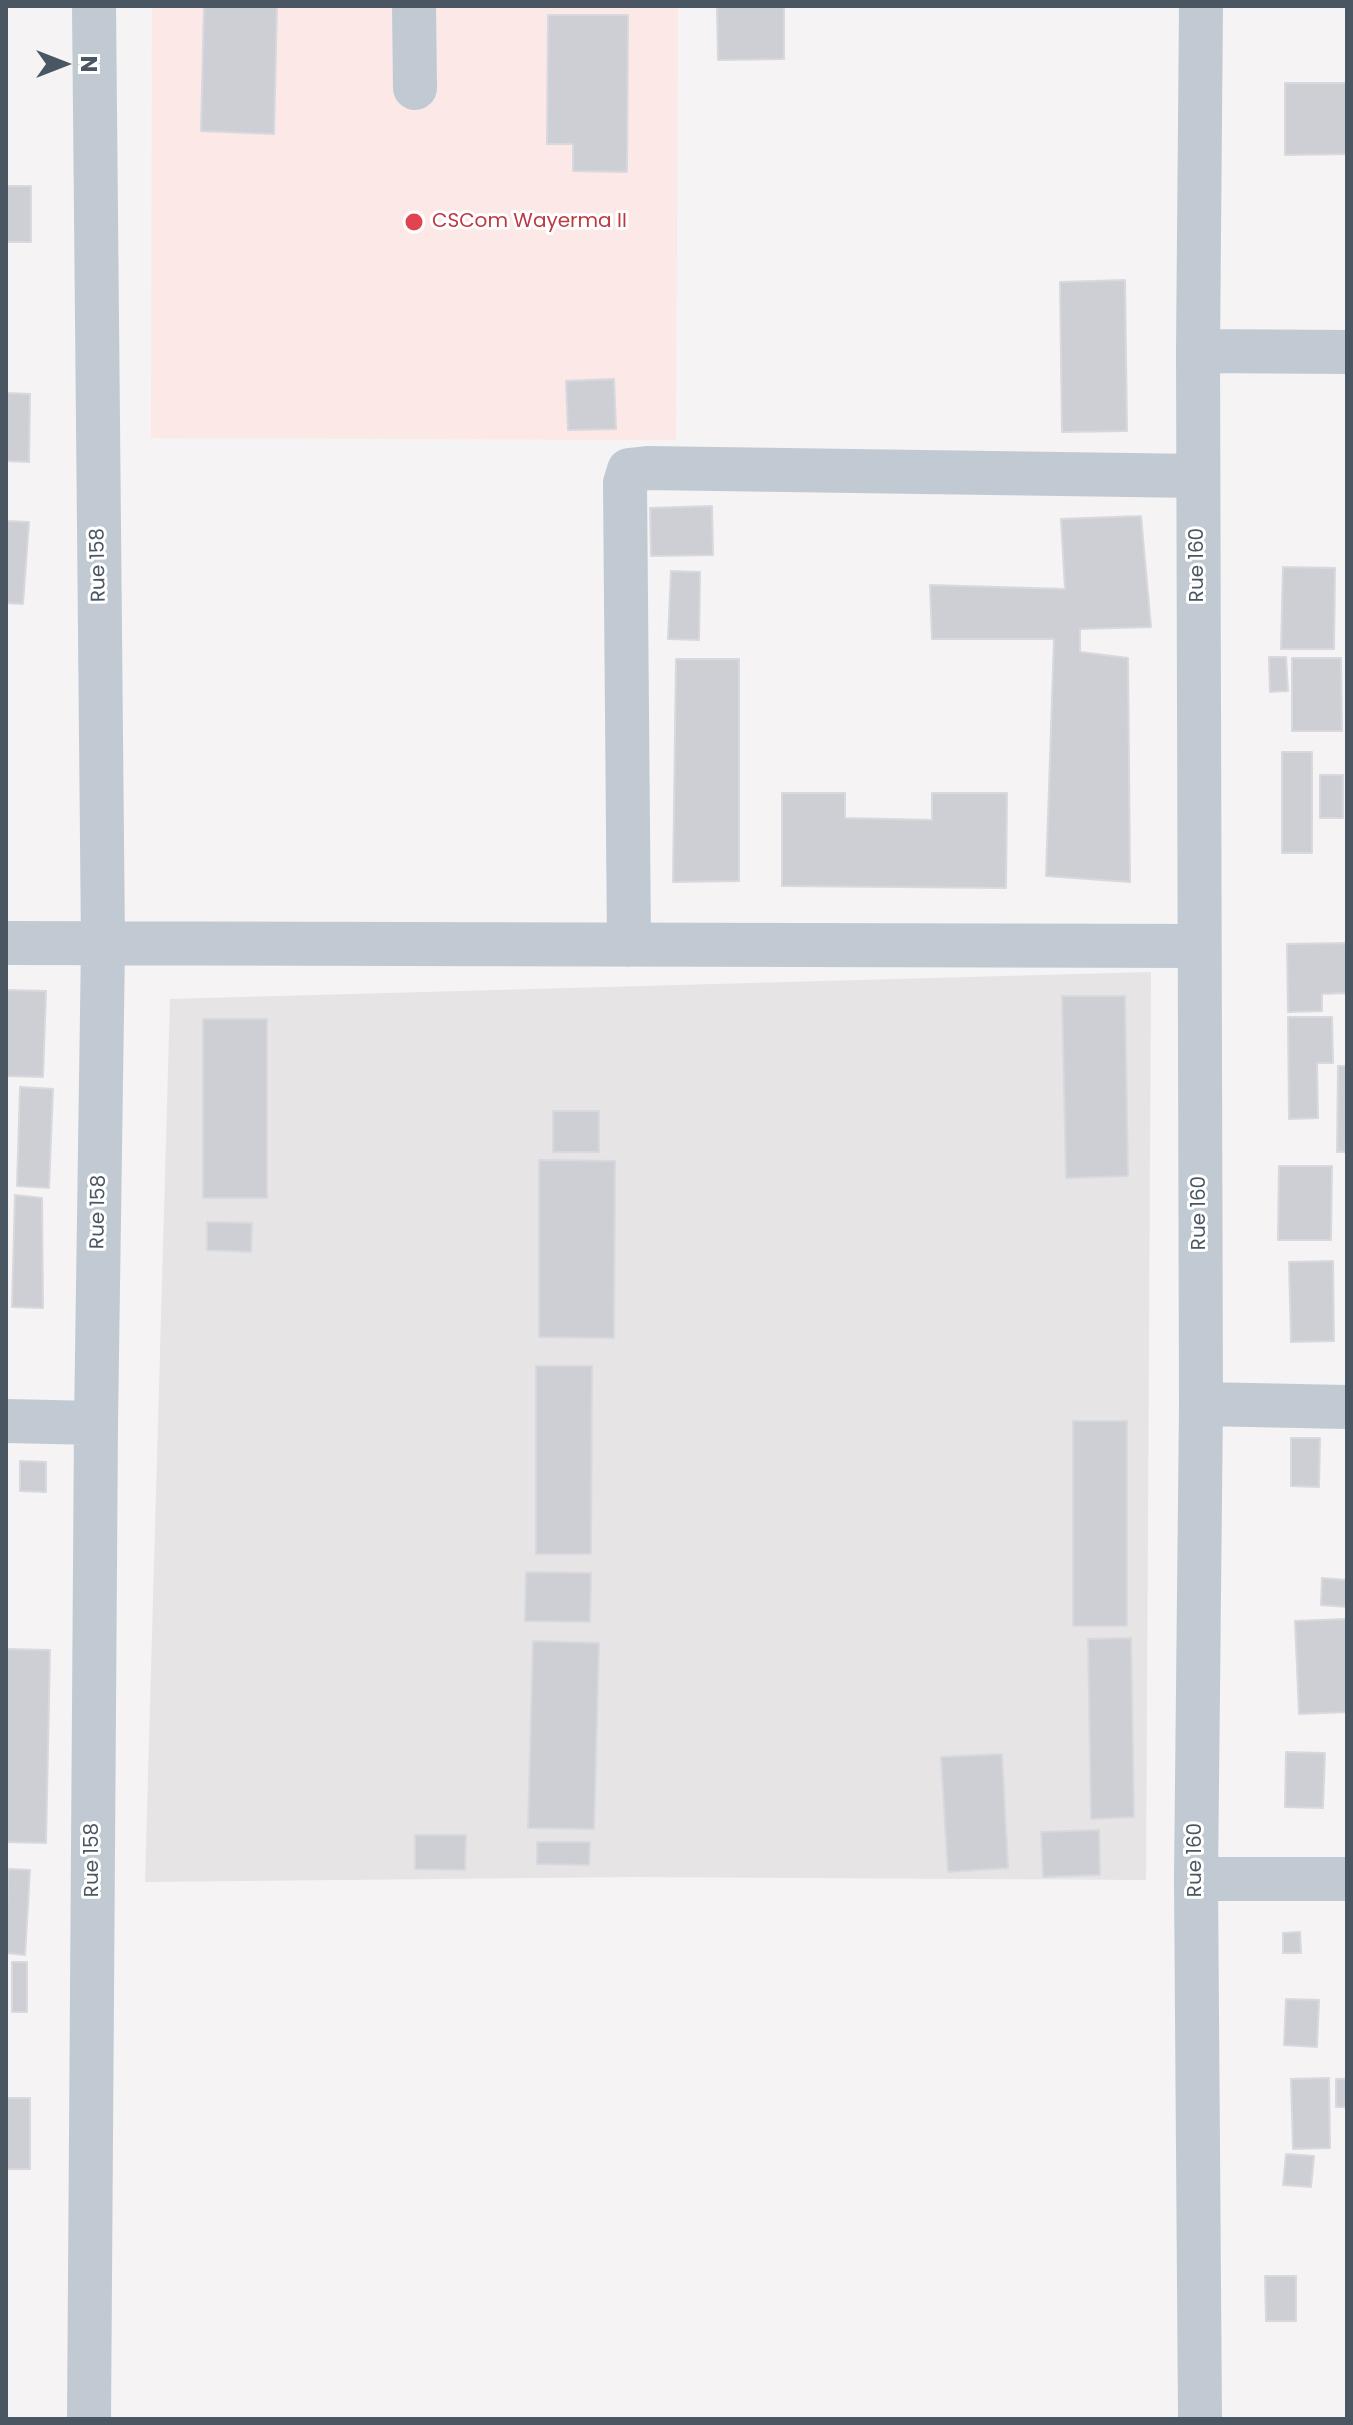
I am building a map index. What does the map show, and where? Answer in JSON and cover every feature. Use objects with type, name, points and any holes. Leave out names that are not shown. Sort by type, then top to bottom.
[{"type":"street","name":"Rue 158","points":[[89,2419],[96,1423],[103,944],[94,6]]},
{"type":"street","points":[[414,6],[415,88]]},
{"type":"street","name":"Rue 160","points":[[1200,2419],[1196,1879],[1201,1404],[1198,351],[1201,6]]},
{"type":"street","points":[[1198,351],[1347,352]]},
{"type":"street","points":[[629,945],[625,483],[629,470],[1198,476]]},
{"type":"street","points":[[6,943],[1199,946]]},
{"type":"street","points":[[1201,1404],[1347,1407]]},
{"type":"street","points":[[6,1421],[96,1423]]},
{"type":"street","points":[[1196,1879],[1347,1879]]},
{"type":"shaded area","name":"CSCom Wayerma II","points":[[152,6],[678,6],[676,440],[151,438]]},
{"type":"shaded area","points":[[1151,972],[1146,1880],[634,1877],[145,1882],[170,999]]},
{"type":"building","points":[[204,6],[277,6],[274,134],[201,131]]},
{"type":"building","points":[[717,6],[784,6],[784,59],[718,60]]},
{"type":"building","points":[[548,15],[628,15],[627,172],[573,171],[573,144],[547,144]]},
{"type":"building","points":[[1285,83],[1346,83],[1347,154],[1285,155]]},
{"type":"building","points":[[6,186],[31,186],[31,242],[6,242]]},
{"type":"building","points":[[1125,280],[1127,431],[1062,432],[1060,282]]},
{"type":"building","points":[[614,379],[616,429],[568,430],[566,381]]},
{"type":"building","points":[[6,393],[30,394],[29,462],[6,461]]},
{"type":"building","points":[[712,506],[713,555],[651,556],[650,508]]},
{"type":"building","points":[[1141,516],[1151,627],[1080,629],[1080,652],[1128,658],[1130,882],[1046,876],[1054,639],[932,639],[930,585],[1065,589],[1061,519]]},
{"type":"building","points":[[6,521],[29,522],[23,604],[6,603]]},
{"type":"building","points":[[1283,567],[1335,568],[1334,649],[1281,649]]},
{"type":"building","points":[[671,571],[700,572],[699,640],[668,639]]},
{"type":"building","points":[[1269,657],[1286,657],[1288,691],[1270,692]]},
{"type":"building","points":[[1292,658],[1341,658],[1342,731],[1292,731]]},
{"type":"building","points":[[676,659],[739,659],[739,881],[673,882]]},
{"type":"building","points":[[1282,752],[1312,752],[1312,853],[1282,853]]},
{"type":"building","points":[[1320,775],[1343,775],[1343,818],[1320,818]]},
{"type":"building","points":[[782,793],[845,793],[845,818],[932,820],[932,793],[1007,793],[1006,888],[782,886]]},
{"type":"building","points":[[1347,943],[1347,993],[1322,994],[1322,1011],[1288,1012],[1287,944]]},
{"type":"building","points":[[6,990],[46,991],[43,1077],[6,1076]]},
{"type":"building","points":[[1062,996],[1125,996],[1128,1176],[1066,1178]]},
{"type":"building","points":[[1288,1017],[1332,1017],[1333,1063],[1317,1063],[1318,1118],[1289,1119]]},
{"type":"building","points":[[203,1019],[267,1019],[267,1198],[203,1198]]},
{"type":"building","points":[[1338,1066],[1347,1066],[1347,1152],[1337,1152]]},
{"type":"building","points":[[20,1087],[53,1089],[49,1188],[17,1186]]},
{"type":"building","points":[[553,1111],[599,1111],[599,1152],[553,1152]]},
{"type":"building","points":[[539,1160],[615,1161],[614,1338],[539,1337]]},
{"type":"building","points":[[1279,1166],[1332,1166],[1331,1240],[1278,1240]]},
{"type":"building","points":[[15,1195],[42,1198],[43,1308],[12,1307]]},
{"type":"building","points":[[207,1222],[252,1223],[251,1252],[207,1250]]},
{"type":"building","points":[[1333,1261],[1334,1341],[1291,1342],[1289,1262]]},
{"type":"building","points":[[536,1366],[592,1366],[591,1554],[536,1554]]},
{"type":"building","points":[[1073,1421],[1127,1421],[1127,1626],[1073,1626]]},
{"type":"building","points":[[1291,1438],[1320,1438],[1319,1487],[1291,1486]]},
{"type":"building","points":[[20,1461],[46,1462],[46,1492],[20,1491]]},
{"type":"building","points":[[526,1572],[591,1573],[590,1622],[525,1621]]},
{"type":"building","points":[[1322,1578],[1347,1580],[1347,1607],[1321,1605]]},
{"type":"building","points":[[1347,1619],[1347,1712],[1299,1714],[1295,1621]]},
{"type":"building","points":[[1131,1638],[1134,1817],[1091,1819],[1088,1639]]},
{"type":"building","points":[[533,1641],[599,1643],[594,1829],[528,1828]]},
{"type":"building","points":[[6,1649],[50,1650],[46,1843],[6,1842]]},
{"type":"building","points":[[1286,1752],[1325,1753],[1323,1808],[1285,1807]]},
{"type":"building","points":[[1002,1754],[1008,1868],[948,1872],[941,1757]]},
{"type":"building","points":[[1099,1830],[1100,1875],[1043,1877],[1041,1832]]},
{"type":"building","points":[[415,1835],[466,1835],[465,1870],[415,1869]]},
{"type":"building","points":[[537,1842],[590,1842],[589,1865],[537,1864]]},
{"type":"building","points":[[8,1869],[30,1870],[25,1955],[6,1953]]},
{"type":"building","points":[[1300,1932],[1301,1953],[1283,1953],[1283,1933]]},
{"type":"building","points":[[12,1962],[27,1962],[27,2012],[12,2012]]},
{"type":"building","points":[[1286,1999],[1319,2000],[1317,2047],[1284,2045]]},
{"type":"building","points":[[1329,2078],[1330,2148],[1293,2149],[1291,2079]]},
{"type":"building","points":[[1336,2079],[1347,2079],[1347,2107],[1336,2107]]},
{"type":"building","points":[[6,2098],[30,2098],[30,2169],[6,2169]]},
{"type":"building","points":[[1286,2154],[1314,2156],[1311,2187],[1283,2185]]},
{"type":"building","points":[[1265,2276],[1296,2276],[1296,2321],[1266,2321]]},
{"type":"place","name":"CSCom Wayerma II","points":[[414,222]]}]
